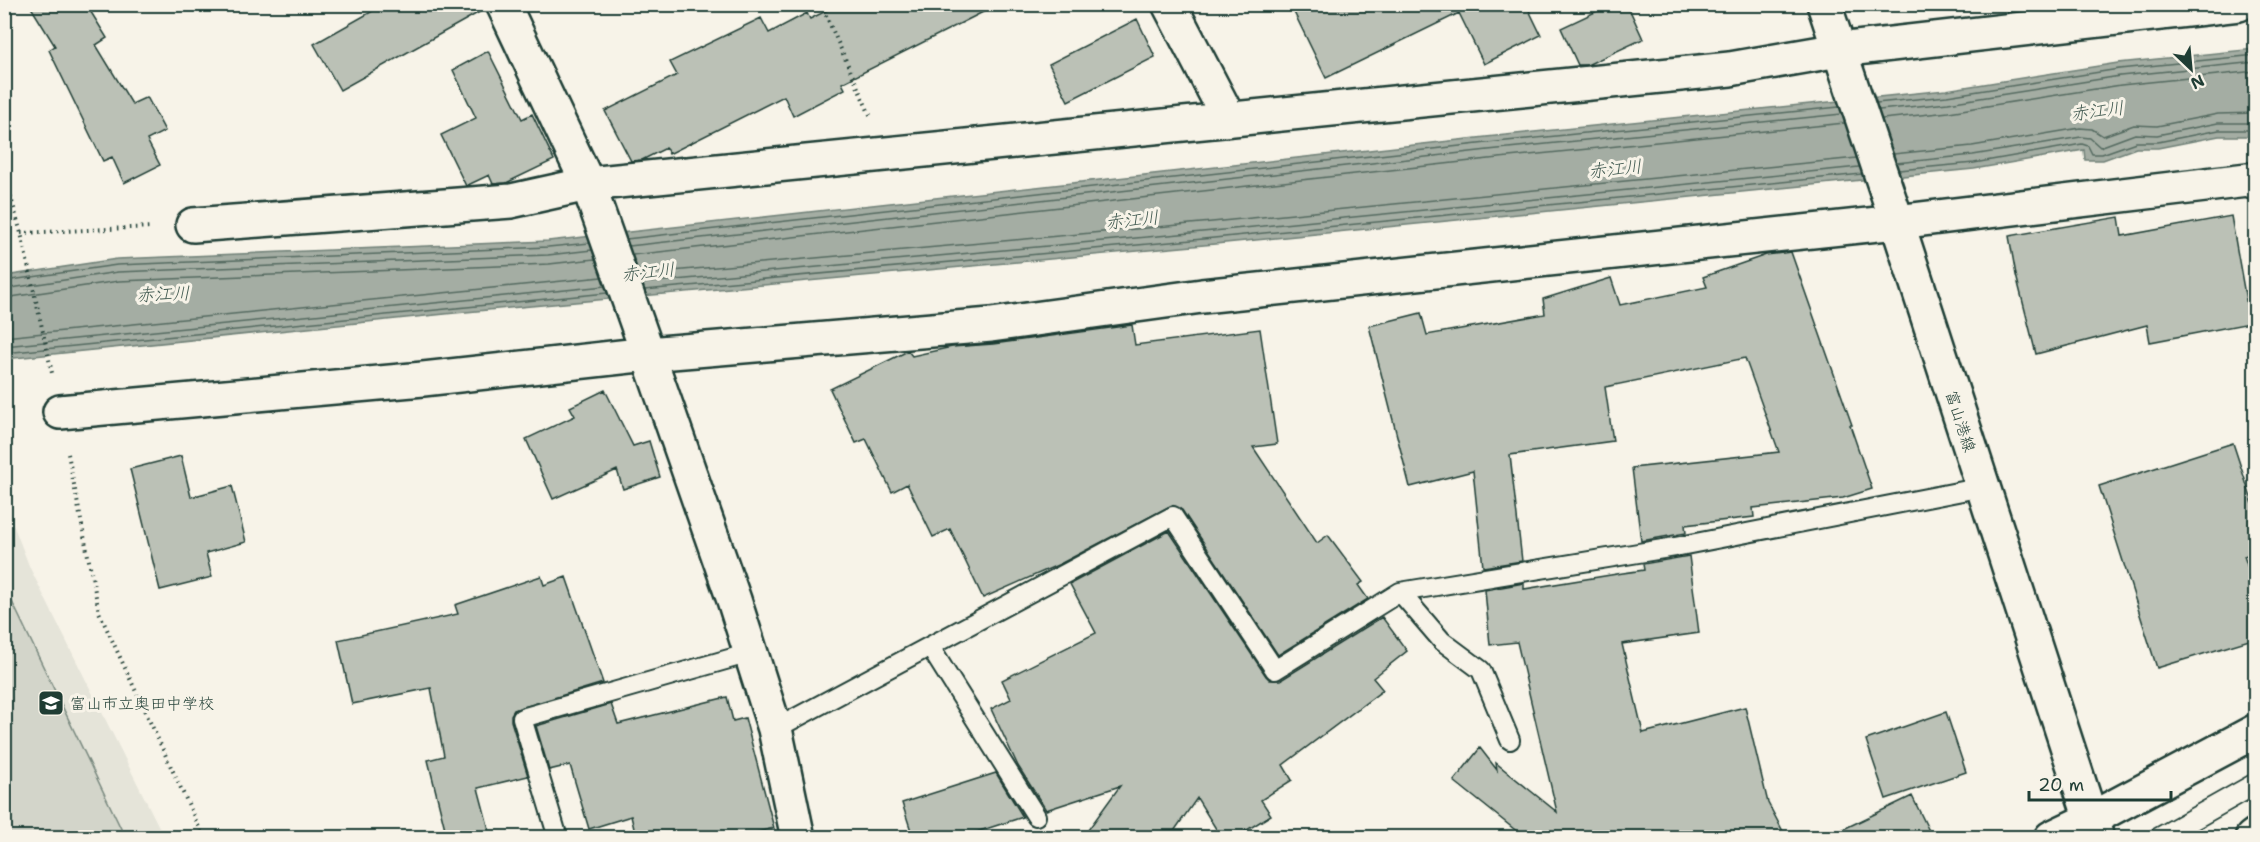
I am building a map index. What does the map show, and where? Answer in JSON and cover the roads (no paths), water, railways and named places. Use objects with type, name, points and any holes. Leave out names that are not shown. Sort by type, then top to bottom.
[{"type":"street","points":[[503,4],[593,198],[775,729],[798,837]]},
{"type":"street","points":[[1169,4],[1229,119]]},
{"type":"street","name":"富山港線","points":[[1824,4],[2094,828]]},
{"type":"street","points":[[193,225],[511,201],[593,198],[888,154],[1730,69],[1839,50],[2239,4]]},
{"type":"street","points":[[60,412],[423,379],[648,354],[991,325],[1202,296],[1893,210],[2247,180],[2256,183]]},
{"type":"street","points":[[2051,837],[2094,828],[2256,730]]},
{"type":"lane","points":[[775,729],[1173,516],[1275,670],[1400,592],[1676,547],[1983,487]]},
{"type":"lane","points":[[1400,592],[1442,641],[1481,670],[1510,740]]},
{"type":"lane","points":[[930,647],[1036,816]]},
{"type":"lane","points":[[558,837],[522,718],[750,653]]},
{"type":"water","name":"赤江川","points":[[2255,49],[2255,136],[2219,136],[2158,148],[2136,148],[2103,160],[2085,160],[2084,150],[1974,169],[1215,244],[455,313],[5,359],[5,276],[117,259],[548,241],[1486,137],[1946,90],[2118,63]]},
{"type":"tram line","points":[[2137,838],[2256,771]]},
{"type":"tram line","points":[[2182,838],[2256,796]]},
{"type":"place","name":"富山市立奥田中学校","points":[[51,703]]}]
